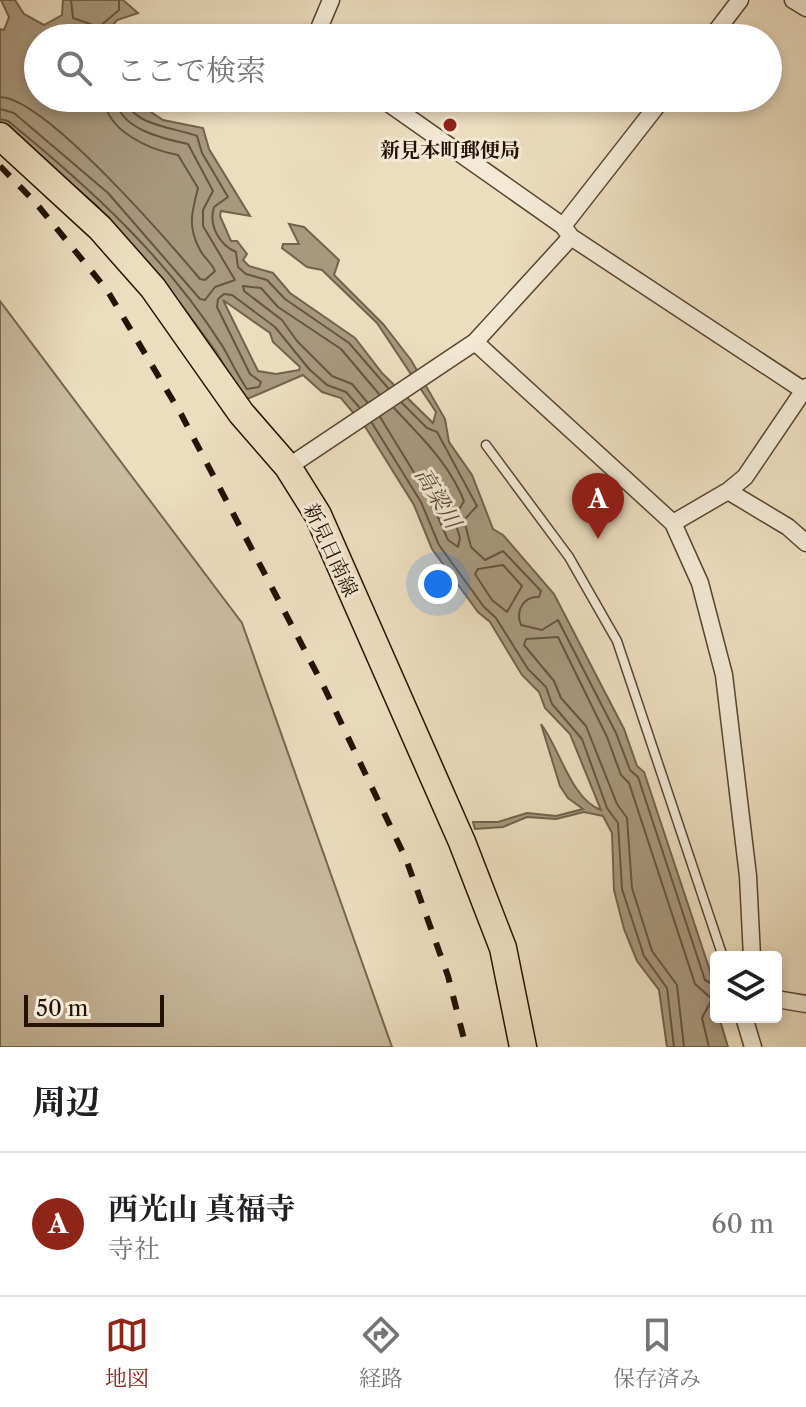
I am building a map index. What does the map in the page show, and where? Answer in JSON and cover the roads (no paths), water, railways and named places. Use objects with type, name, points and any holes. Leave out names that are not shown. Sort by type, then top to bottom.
[{"type":"main road","name":"新見日南線","points":[[0,136],[100,228],[153,288],[241,413],[296,461],[462,842],[503,948],[523,1047]]},
{"type":"street","points":[[321,24],[331,0]]},
{"type":"street","points":[[722,24],[740,0]]},
{"type":"street","points":[[793,0],[806,8]]},
{"type":"street","points":[[400,112],[567,232],[805,390],[762,453],[728,491],[673,523]]},
{"type":"street","points":[[296,461],[475,342],[567,232],[653,112]]},
{"type":"street","points":[[475,342],[673,523],[700,583],[721,651],[748,876],[752,951]]},
{"type":"street","points":[[728,491],[788,527],[806,543]]},
{"type":"street","points":[[782,1000],[806,1004]]},
{"type":"street","points":[[746,1023],[753,1047]]},
{"type":"lane","points":[[486,445],[569,557],[617,641],[721,951]]},
{"type":"water","name":"高梁川","points":[[1,0],[15,0],[24,14],[42,24],[24,24],[24,112],[151,112],[163,120],[203,128],[209,149],[250,216],[221,211],[220,216],[231,241],[237,241],[247,254],[243,260],[249,266],[273,273],[290,293],[355,338],[382,373],[433,423],[436,412],[377,323],[322,270],[307,267],[282,248],[283,244],[299,244],[289,224],[304,227],[339,260],[334,275],[383,324],[411,360],[445,419],[449,442],[472,475],[493,529],[503,535],[554,594],[624,729],[637,766],[644,772],[710,971],[710,1023],[721,1023],[728,1047],[667,1047],[659,990],[637,961],[624,929],[614,890],[612,833],[603,816],[584,812],[556,819],[527,817],[503,827],[475,829],[473,822],[498,822],[527,813],[556,816],[583,809],[568,798],[560,786],[541,724],[574,785],[601,810],[570,734],[545,708],[539,692],[522,675],[490,622],[478,612],[432,549],[414,505],[366,428],[341,398],[322,392],[303,375],[245,400],[215,350],[119,230],[96,205],[0,124],[0,29],[4,30],[9,17]],"holes":[[[223,300],[270,333],[273,342],[300,367],[299,370],[276,374],[258,371]]]},
{"type":"water","points":[[63,0],[123,0],[138,13],[114,24],[46,24],[62,15]]},
{"type":"railway","points":[[0,166],[35,202],[107,290],[181,414],[324,687],[406,859],[448,976],[466,1047]]},
{"type":"place","name":"新見本町郵便局","points":[[450,125]]},
{"type":"place","name":"西光山 真福寺","points":[[598,539]]}]
